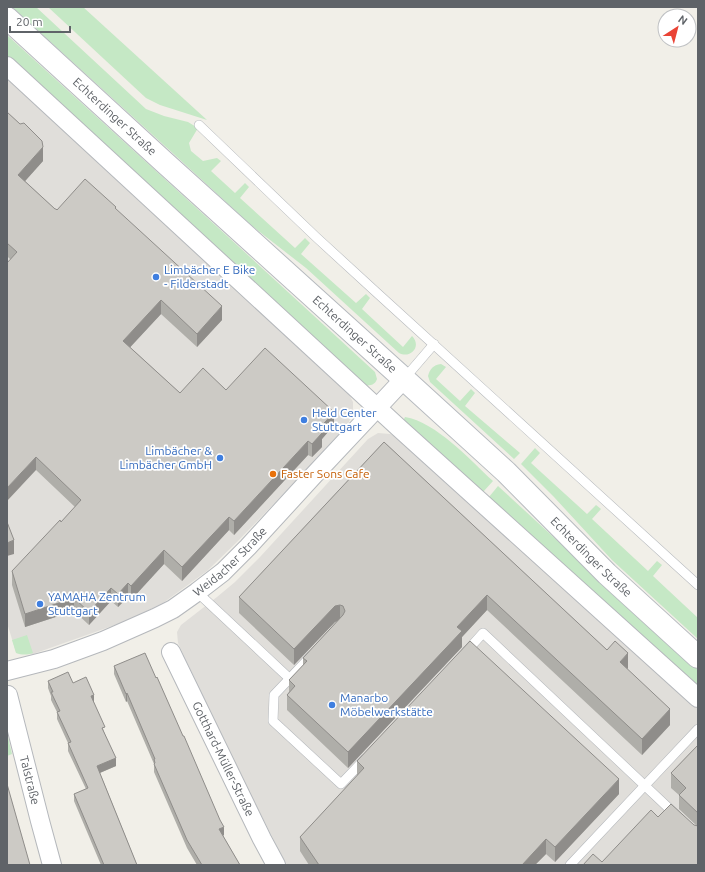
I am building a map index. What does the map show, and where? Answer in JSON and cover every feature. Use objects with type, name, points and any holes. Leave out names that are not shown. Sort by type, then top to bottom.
[{"type":"main road","name":"Echterdinger Straße","points":[[7,18],[506,472],[607,574],[698,657]]},
{"type":"street","points":[[7,66],[378,408],[698,698]]},
{"type":"street","name":"Weidacher Straße","points":[[7,671],[54,659],[103,641],[156,618],[173,609],[198,592],[223,572],[248,547],[404,379]]},
{"type":"street","name":"Gotthard-Müller-Straße","points":[[171,652],[276,865]]},
{"type":"street","name":"Talstraße","points":[[8,695],[52,865]]},
{"type":"lane","points":[[199,125],[316,237],[698,585]]},
{"type":"lane","points":[[404,379],[434,344]]},
{"type":"lane","points":[[198,592],[289,678]]},
{"type":"lane","points":[[462,656],[483,633],[682,820]]},
{"type":"lane","points":[[319,647],[274,695],[273,721],[341,784],[368,755]]},
{"type":"lane","points":[[570,865],[698,729]]},
{"type":"shaded area","points":[[7,78],[141,203],[347,390],[353,402],[353,413],[347,426],[237,542],[207,571],[163,603],[129,620],[33,654],[16,652],[7,623]]},
{"type":"shaded area","points":[[378,433],[390,434],[402,438],[698,709],[698,865],[287,865],[228,750],[178,643],[177,632],[181,625],[235,582],[260,557],[368,439]]},
{"type":"green space","points":[[12,7],[36,7],[146,109],[164,116],[188,122],[198,128],[189,143],[191,151],[203,161],[217,158],[221,161],[211,171],[235,193],[245,183],[249,187],[240,198],[295,248],[305,238],[310,243],[301,254],[356,303],[366,294],[370,298],[362,309],[403,347],[412,336],[416,344],[414,350],[408,354],[399,353],[306,268],[252,226]]},
{"type":"green space","points":[[48,7],[83,7],[207,120],[160,105],[146,98]]},
{"type":"green space","points":[[7,35],[375,372],[377,379],[375,382],[365,386],[7,56]]},
{"type":"green space","points":[[441,364],[446,367],[436,379],[460,401],[471,389],[475,393],[465,406],[520,453],[514,459],[430,382],[428,376],[431,369],[436,365]]},
{"type":"green space","points":[[405,417],[417,420],[440,434],[452,443],[493,481],[483,492],[404,420]]},
{"type":"green space","points":[[535,448],[540,453],[531,463],[587,514],[596,505],[601,509],[592,519],[648,571],[657,561],[662,565],[653,576],[698,618],[698,639],[612,560],[554,497],[521,464]]},
{"type":"green space","points":[[498,486],[698,670],[698,688],[489,497]]},
{"type":"green space","points":[[27,635],[33,653],[16,653],[12,640]]},
{"type":"green space","points":[[7,733],[12,754],[7,756]]},
{"type":"building","points":[[7,112],[20,124],[24,123],[42,141],[43,147],[18,175],[55,209],[57,210],[85,179],[222,306],[197,334],[161,300],[123,341],[180,393],[203,368],[226,390],[265,348],[334,412],[318,430],[322,433],[312,444],[308,441],[234,521],[229,517],[182,567],[164,550],[131,586],[128,583],[118,594],[111,588],[89,612],[74,598],[25,614],[12,571],[81,500],[36,457],[7,488],[7,263],[17,252],[7,243]]},
{"type":"building","points":[[384,442],[607,650],[615,641],[628,653],[620,662],[670,709],[642,739],[487,595],[457,627],[462,631],[348,752],[287,695],[295,686],[289,680],[307,661],[303,658],[343,615],[345,611],[343,606],[335,606],[294,649],[239,597]]},
{"type":"building","points":[[7,522],[14,540],[7,543]]},
{"type":"building","points":[[470,641],[619,779],[555,847],[546,839],[522,865],[319,865],[300,837],[364,768],[357,761]]},
{"type":"building","points":[[145,653],[224,827],[219,829],[240,865],[202,865],[187,840],[154,764],[155,759],[114,666]]},
{"type":"building","points":[[68,672],[73,683],[86,677],[94,695],[91,696],[105,727],[102,728],[116,758],[97,766],[137,865],[104,865],[74,794],[88,788],[68,743],[71,742],[57,712],[60,711],[51,692],[53,692],[48,681]]},
{"type":"building","points":[[698,745],[698,813],[679,795],[686,788],[671,773]]},
{"type":"building","points":[[7,784],[30,865],[7,865]]},
{"type":"building","points":[[671,804],[694,825],[698,826],[698,865],[583,865],[593,854],[602,862],[651,810],[658,817]]},
{"type":"place","name":"Limbächer E Bike - Filderstadt","points":[[156,277]]},
{"type":"place","name":"Held Center Stuttgart","points":[[304,420]]},
{"type":"place","name":"Limbächer & Limbächer GmbH","points":[[220,458]]},
{"type":"place","name":"Faster Sons Cafe","points":[[273,474]]},
{"type":"place","name":"YAMAHA Zentrum Stuttgart","points":[[40,604]]},
{"type":"place","name":"Manarbo Möbelwerkstätte","points":[[332,705]]}]
